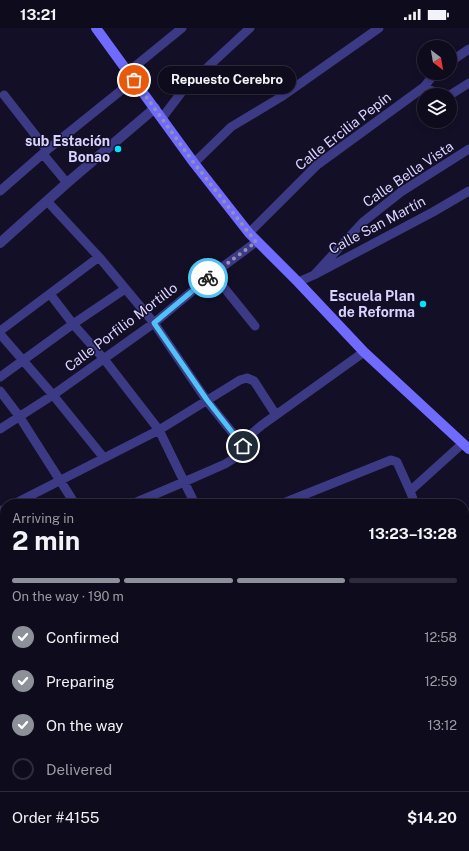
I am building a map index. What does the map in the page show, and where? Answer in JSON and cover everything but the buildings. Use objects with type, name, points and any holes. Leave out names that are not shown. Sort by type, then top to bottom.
[{"type":"main road","points":[[96,28],[194,163],[248,233],[298,282],[364,352],[466,446]]},
{"type":"street","points":[[0,189],[45,152],[131,76],[182,28]]},
{"type":"street","points":[[162,118],[184,89],[250,28]]},
{"type":"street","points":[[194,163],[231,127],[281,97],[379,28]]},
{"type":"street","points":[[457,57],[469,49]]},
{"type":"street","name":"Calle Ercilia Pepín","points":[[248,233],[317,165],[424,87],[430,80]]},
{"type":"street","points":[[457,91],[469,83]]},
{"type":"street","points":[[4,95],[67,183]]},
{"type":"street","points":[[0,243],[67,183],[155,108]]},
{"type":"street","name":"Calle Bella Vista","points":[[314,275],[363,222],[401,192],[469,149]]},
{"type":"street","name":"Calle San Martín","points":[[298,282],[433,212],[469,191]]},
{"type":"street","points":[[47,201],[126,288],[154,323],[207,400],[243,446]]},
{"type":"street","name":"Calle Porfilio Mortillo","points":[[0,429],[53,395],[154,323],[213,274],[256,242]]},
{"type":"street","points":[[99,257],[0,333],[104,458]]},
{"type":"street","points":[[213,274],[255,326]]},
{"type":"street","points":[[0,377],[126,288]]},
{"type":"street","points":[[50,294],[73,324],[104,358],[159,430],[193,499]]},
{"type":"street","points":[[144,499],[225,464],[238,456],[250,435],[364,352]]},
{"type":"street","points":[[24,499],[159,430],[240,380],[247,378],[254,381],[276,415]]},
{"type":"street","points":[[0,391],[19,416],[72,499]]},
{"type":"street","points":[[410,492],[466,446]]},
{"type":"street","points":[[294,499],[391,460],[397,462],[413,499]]},
{"type":"way so far","points":[[134,80],[194,163],[256,242],[208,278]]},
{"type":"place","name":"Repuesto Cerebro","points":[[134,80]]},
{"type":"place","name":"sub Estación Bonao","points":[[118,149]]},
{"type":"place","name":"Escuela Plan de Reforma","points":[[423,304]]},
{"type":"route","points":[[208,278],[154,323],[207,400],[243,446]]}]
